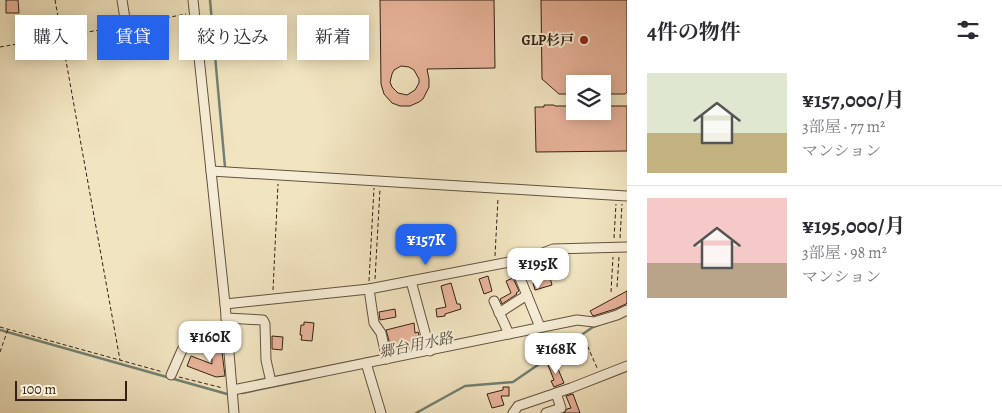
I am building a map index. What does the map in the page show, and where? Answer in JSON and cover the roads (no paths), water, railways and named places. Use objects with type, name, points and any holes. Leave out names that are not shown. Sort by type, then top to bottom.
[{"type":"street","points":[[122,0],[124,15]]},
{"type":"street","points":[[193,0],[225,304],[234,413]]},
{"type":"street","points":[[211,171],[627,196]]},
{"type":"street","points":[[225,304],[372,288],[530,258],[553,249],[627,247]]},
{"type":"street","points":[[513,261],[540,327]]},
{"type":"street","points":[[411,281],[430,350]]},
{"type":"street","points":[[372,288],[374,323],[381,333],[387,359]]},
{"type":"street","points":[[499,313],[527,296]]},
{"type":"street","points":[[494,301],[509,334]]},
{"type":"street","points":[[232,390],[367,366],[387,359],[577,320],[594,322],[627,310]]},
{"type":"street","points":[[226,318],[263,320],[265,324],[266,360],[271,382]]},
{"type":"street","points":[[171,375],[182,350],[189,344],[228,336]]},
{"type":"street","points":[[367,366],[381,413]]},
{"type":"street","points":[[513,413],[518,406],[627,366]]},
{"type":"street","points":[[546,413],[561,408],[556,393]]},
{"type":"waterway","points":[[210,0],[225,167]]},
{"type":"waterway","points":[[416,413],[465,386],[513,382],[598,325]]},
{"type":"waterway","name":"郷台用水路","points":[[0,330],[227,394]]},
{"type":"waterway","name":"郷台用水路","points":[[242,393],[310,379]]},
{"type":"place","name":"GLP杉戸","points":[[584,40]]}]
